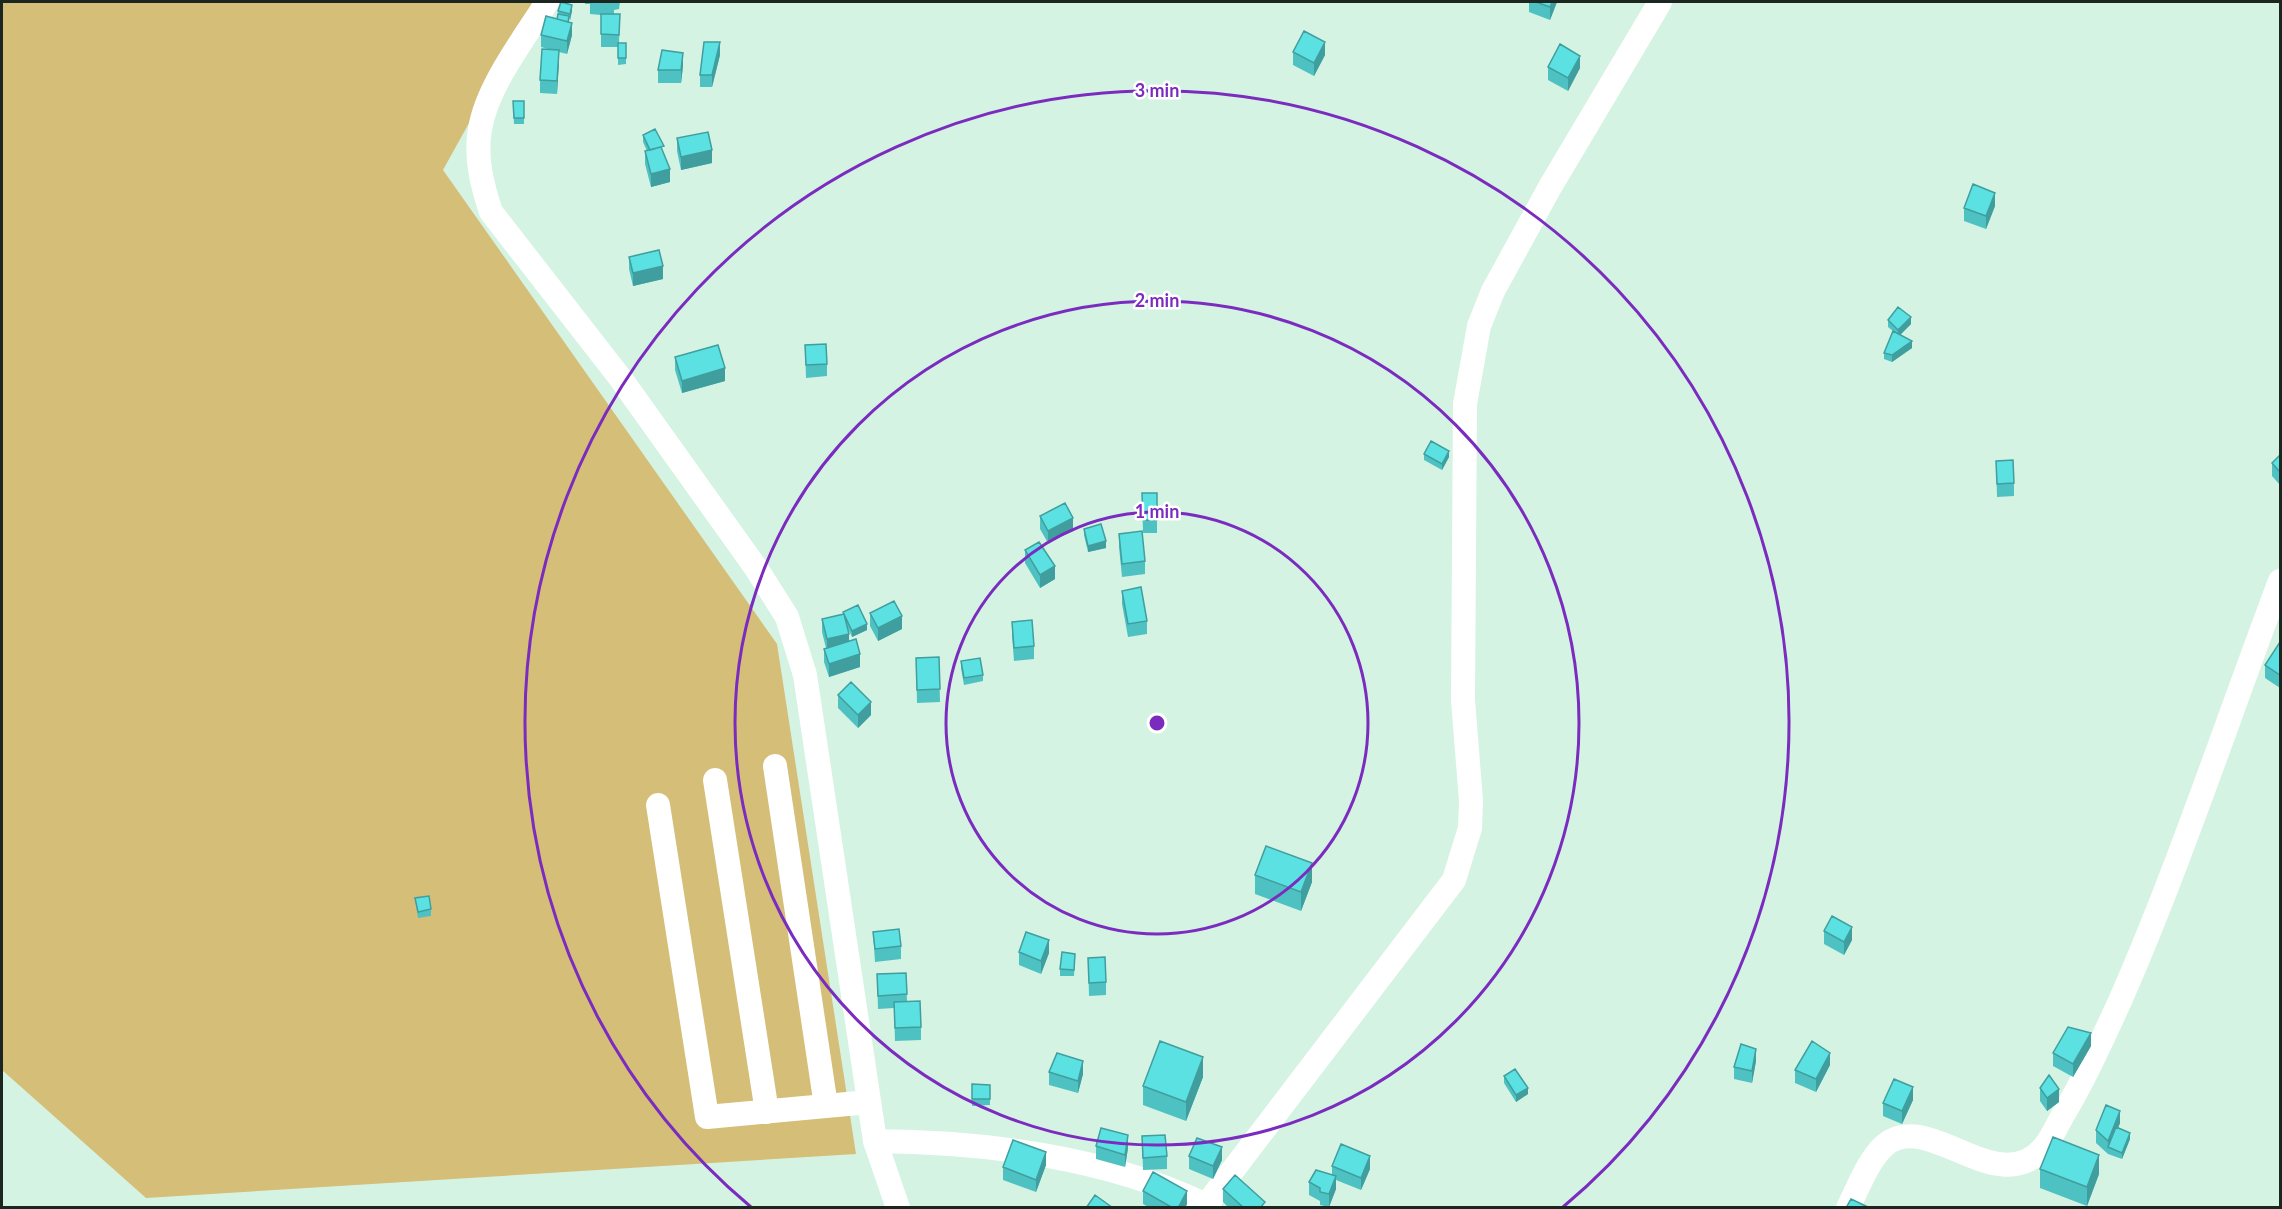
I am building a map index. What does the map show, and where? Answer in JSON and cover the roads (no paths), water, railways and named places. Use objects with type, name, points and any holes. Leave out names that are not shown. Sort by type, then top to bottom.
[{"type":"street","points":[[547,2],[500,79],[485,112],[480,130],[481,182],[491,212],[621,379],[787,617],[805,675],[875,1141],[898,1208]]},
{"type":"street","points":[[875,1141],[943,1142],[997,1147],[1142,1178],[1205,1206],[1454,880],[1470,828],[1471,801],[1463,700],[1465,404],[1479,326],[1492,291],[1550,187],[1660,2]]},
{"type":"street","points":[[1848,1208],[1879,1151],[1897,1138],[1909,1136],[1923,1139],[1992,1163],[2006,1164],[2019,1164],[2044,1147],[2098,1050],[2162,906],[2280,581]]},
{"type":"street","points":[[775,766],[826,1106]]},
{"type":"street","points":[[715,780],[767,1112]]},
{"type":"street","points":[[658,805],[707,1117],[868,1102]]}]
